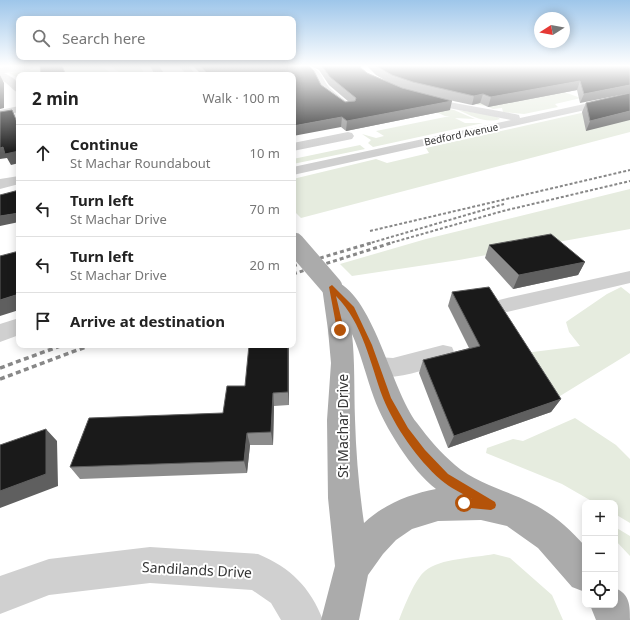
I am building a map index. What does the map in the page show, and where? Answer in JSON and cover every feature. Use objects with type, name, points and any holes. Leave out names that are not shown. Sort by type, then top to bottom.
[{"type":"main road","points":[[296,245],[351,307],[377,367],[388,399],[405,430],[422,453],[445,477],[491,505]]},
{"type":"main road","name":"St Machar Drive","points":[[332,287],[340,330],[343,363],[341,420],[344,498],[353,566]]},
{"type":"main road","points":[[340,620],[353,566],[373,538],[400,517],[434,505],[464,503],[491,505],[508,509],[537,524],[565,548],[583,572]]},
{"type":"main road","points":[[611,608],[618,620]]},
{"type":"street","points":[[331,95],[349,108]]},
{"type":"street","points":[[410,96],[447,106],[530,119]]},
{"type":"street","name":"Bedford Avenue","points":[[296,170],[630,97]]},
{"type":"street","points":[[0,113],[16,110]]},
{"type":"street","points":[[296,146],[348,136]]},
{"type":"street","points":[[0,184],[16,181]]},
{"type":"street","points":[[0,199],[16,196]]},
{"type":"street","points":[[507,305],[630,276]]},
{"type":"street","points":[[0,333],[16,327]]},
{"type":"street","points":[[377,367],[393,368],[442,354]]},
{"type":"street","name":"Sandilands Drive","points":[[0,594],[50,577],[150,566],[258,572],[284,590],[304,620]]},
{"type":"shaded area","points":[[519,95],[572,95],[581,98],[555,104],[558,107],[524,114],[503,112],[502,108],[493,109],[486,106],[454,101]]},
{"type":"shaded area","points":[[630,102],[630,132],[301,218],[296,213],[296,178],[376,159],[387,163],[429,153],[426,148]]},
{"type":"shaded area","points":[[433,106],[454,110],[475,119],[455,118],[465,123],[483,123],[373,147],[368,143],[371,140],[362,134],[376,138],[384,136],[376,131],[450,116],[445,116],[434,111]]},
{"type":"shaded area","points":[[458,110],[496,116],[500,119],[490,121],[484,120]]},
{"type":"shaded area","points":[[360,145],[365,149],[296,163],[296,158]]},
{"type":"shaded area","points":[[630,189],[630,229],[459,260],[352,276],[340,264],[426,239]]},
{"type":"shaded area","points":[[621,287],[630,294],[630,353],[547,404],[517,354],[580,346],[569,332],[566,322],[607,294]]},
{"type":"shaded area","points":[[575,418],[616,445],[630,459],[630,523],[618,516],[618,500],[590,500],[562,484],[486,453],[487,448],[513,439],[523,441]]},
{"type":"shaded area","points":[[618,529],[630,536],[630,556],[618,543]]},
{"type":"shaded area","points":[[494,554],[510,558],[552,595],[563,620],[399,620],[417,580],[425,571],[439,563]]},
{"type":"building","points":[[296,95],[335,95],[345,102],[355,101],[356,98],[352,95],[429,95],[452,101],[347,121],[342,117],[296,125]]},
{"type":"building","points":[[485,95],[502,95],[491,97]]},
{"type":"building","points":[[621,95],[630,95],[630,111],[590,121],[586,103]]},
{"type":"building","points":[[12,110],[16,120],[16,152],[5,154],[3,147],[0,148],[0,112]]},
{"type":"building","points":[[16,191],[16,213],[0,216],[0,195]]},
{"type":"building","points":[[551,234],[585,262],[519,275],[489,245]]},
{"type":"building","points":[[16,252],[16,295],[0,300],[0,256]]},
{"type":"building","points":[[489,287],[561,399],[454,436],[423,360],[480,346],[452,292]]},
{"type":"building","points":[[249,348],[288,348],[288,392],[273,393],[271,432],[247,433],[244,461],[70,467],[89,418],[223,413],[227,386],[245,386]]},
{"type":"building","points":[[46,429],[46,474],[0,491],[0,445]]},
{"type":"railway","points":[[370,231],[630,170]]},
{"type":"railway","points":[[387,244],[503,211],[630,181]]},
{"type":"railway","points":[[367,244],[504,204]]},
{"type":"railway","points":[[296,265],[371,243]]},
{"type":"railway","points":[[296,273],[391,243]]},
{"type":"railway","points":[[0,368],[55,348]]},
{"type":"railway","points":[[0,379],[83,348]]},
{"type":"route","points":[[340,330],[332,287],[351,307],[369,345],[388,399],[405,430],[422,453],[445,477],[491,505],[464,503]]}]
